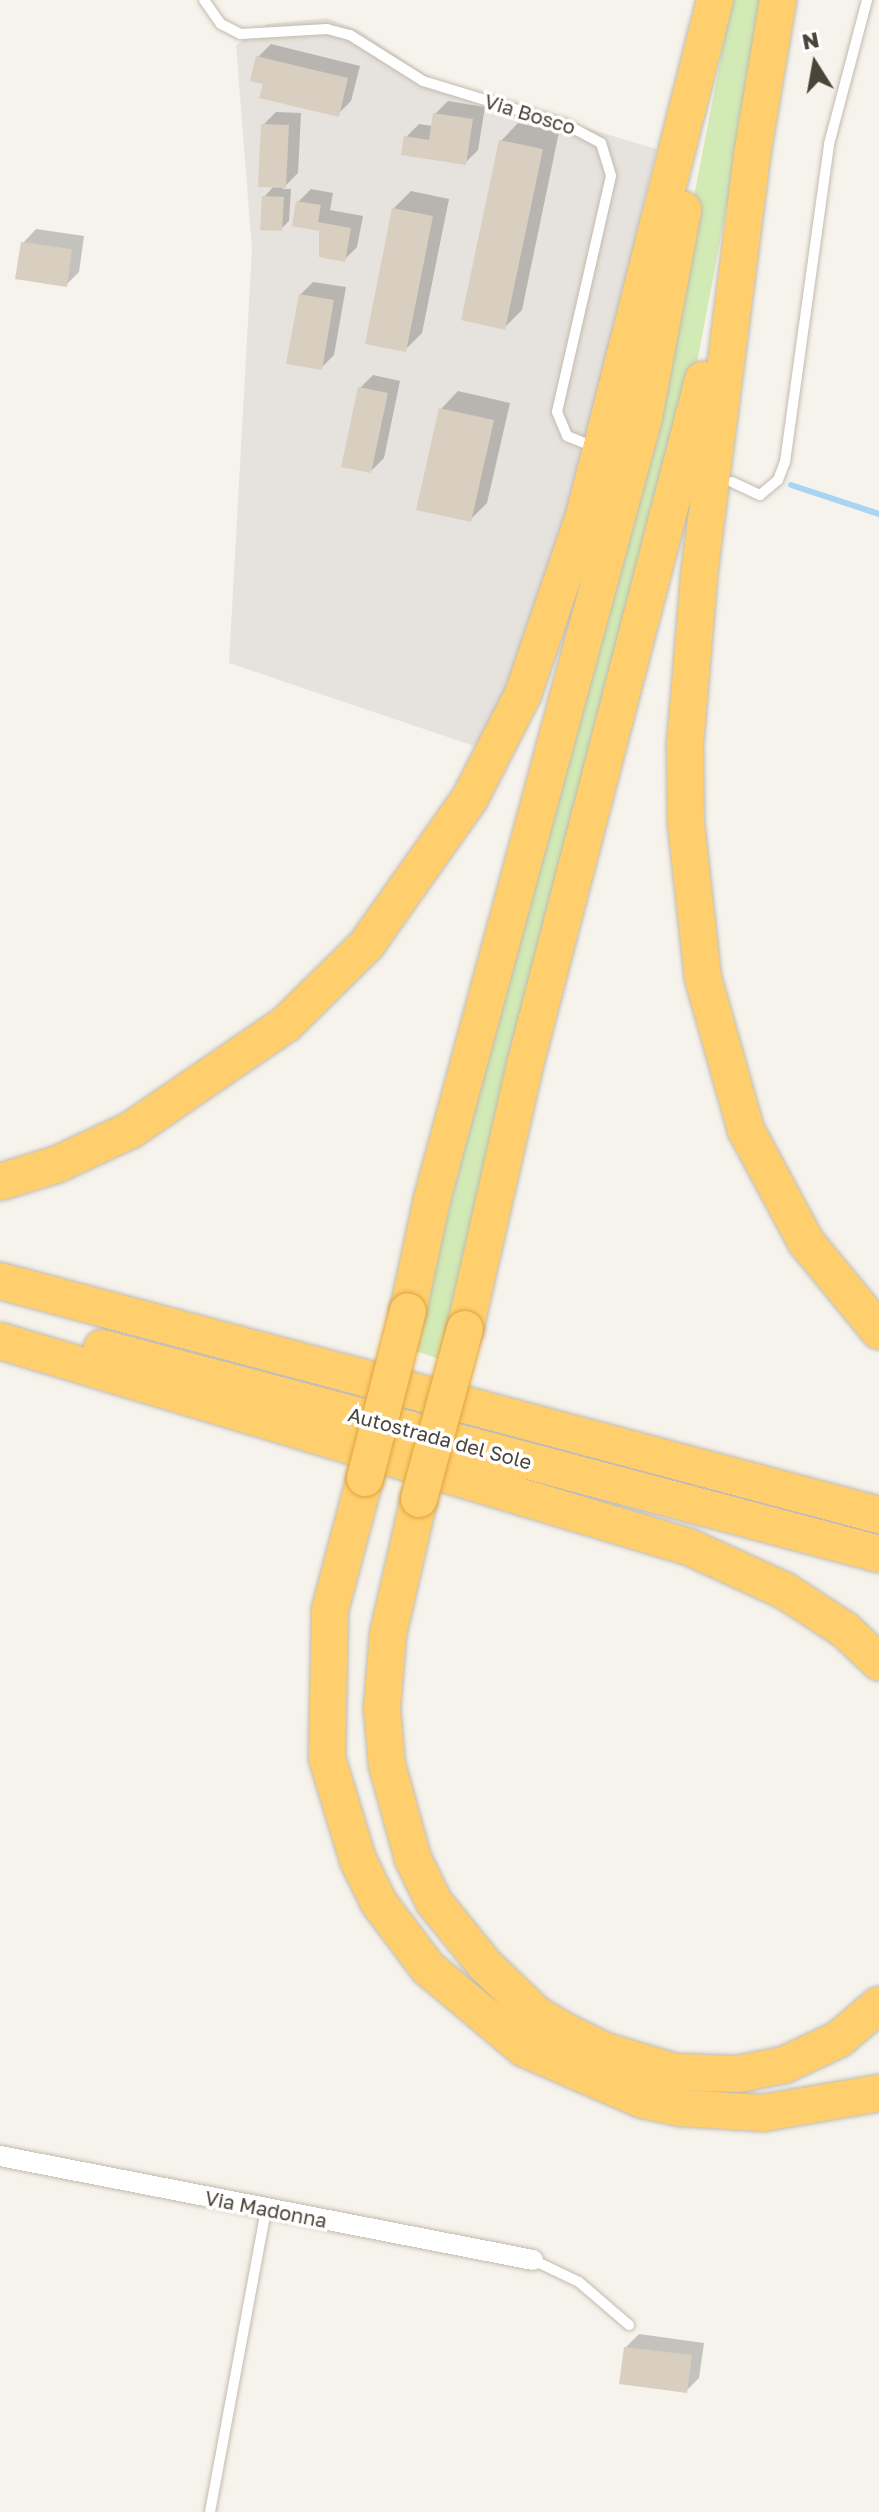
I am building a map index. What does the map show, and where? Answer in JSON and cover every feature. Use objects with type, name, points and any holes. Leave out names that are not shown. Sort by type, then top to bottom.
[{"type":"highway","points":[[0,1182],[58,1164],[131,1130],[286,1024],[367,944],[470,798],[523,694],[584,516],[717,0]]},
{"type":"highway","points":[[717,0],[644,417],[432,1199],[408,1311],[330,1610],[327,1758],[358,1860],[379,1903],[428,1968],[525,2049],[643,2100],[682,2108],[763,2113],[879,2093]]},
{"type":"highway","points":[[778,0],[752,156],[708,498],[685,744],[692,900],[716,1038],[746,1130],[806,1242],[879,1331]]},
{"type":"highway","points":[[752,156],[672,514],[526,1061],[465,1329],[419,1499],[388,1634],[382,1709],[387,1765],[413,1859],[434,1902],[485,1965],[536,2014],[564,2031],[618,2056],[675,2072],[738,2074],[784,2065],[839,2039],[879,2005]]},
{"type":"highway","name":"Autostrada del Sole","points":[[0,1281],[879,1515]]},
{"type":"highway","name":"Autostrada del Sole","points":[[0,1321],[879,1554]]},
{"type":"highway","points":[[0,1341],[689,1547],[785,1591],[845,1630],[879,1662]]},
{"type":"street","name":"Via Madonna","points":[[0,2156],[533,2260]]},
{"type":"lane","name":"Via Bosco","points":[[204,0],[221,24],[241,34],[327,29],[350,35],[423,81],[567,125],[601,143],[611,176],[557,412],[567,436],[592,446]]},
{"type":"lane","points":[[732,482],[760,495],[778,480],[785,462],[829,144],[867,0]]},
{"type":"lane","points":[[210,2512],[266,2210]]},
{"type":"lane","points":[[533,2260],[579,2282],[629,2325]]},
{"type":"shaded area","points":[[327,18],[360,31],[438,83],[656,149],[570,527],[483,749],[229,663],[252,249],[236,45],[267,24]]},
{"type":"green space","points":[[732,0],[766,0],[684,431],[442,1360],[413,1350],[650,424]]},
{"type":"building","points":[[256,56],[348,78],[339,117],[259,98],[263,84],[250,81]]},
{"type":"building","points":[[433,113],[473,119],[466,165],[401,155],[404,136],[429,140]]},
{"type":"building","points":[[261,124],[289,125],[286,188],[258,187]]},
{"type":"building","points":[[499,140],[543,149],[505,330],[461,320]]},
{"type":"building","points":[[262,196],[284,197],[282,231],[260,230]]},
{"type":"building","points":[[296,201],[321,205],[318,222],[351,228],[345,262],[319,257],[319,231],[292,226]]},
{"type":"building","points":[[392,208],[433,216],[406,352],[365,344]]},
{"type":"building","points":[[21,242],[72,249],[67,287],[15,279]]},
{"type":"building","points":[[299,294],[334,300],[322,370],[286,364]]},
{"type":"building","points":[[358,387],[388,393],[371,473],[341,467]]},
{"type":"building","points":[[439,408],[494,420],[471,522],[416,510]]},
{"type":"building","points":[[624,2347],[692,2355],[687,2393],[619,2384]]},
{"type":"waterway","points":[[791,485],[879,514]]}]
